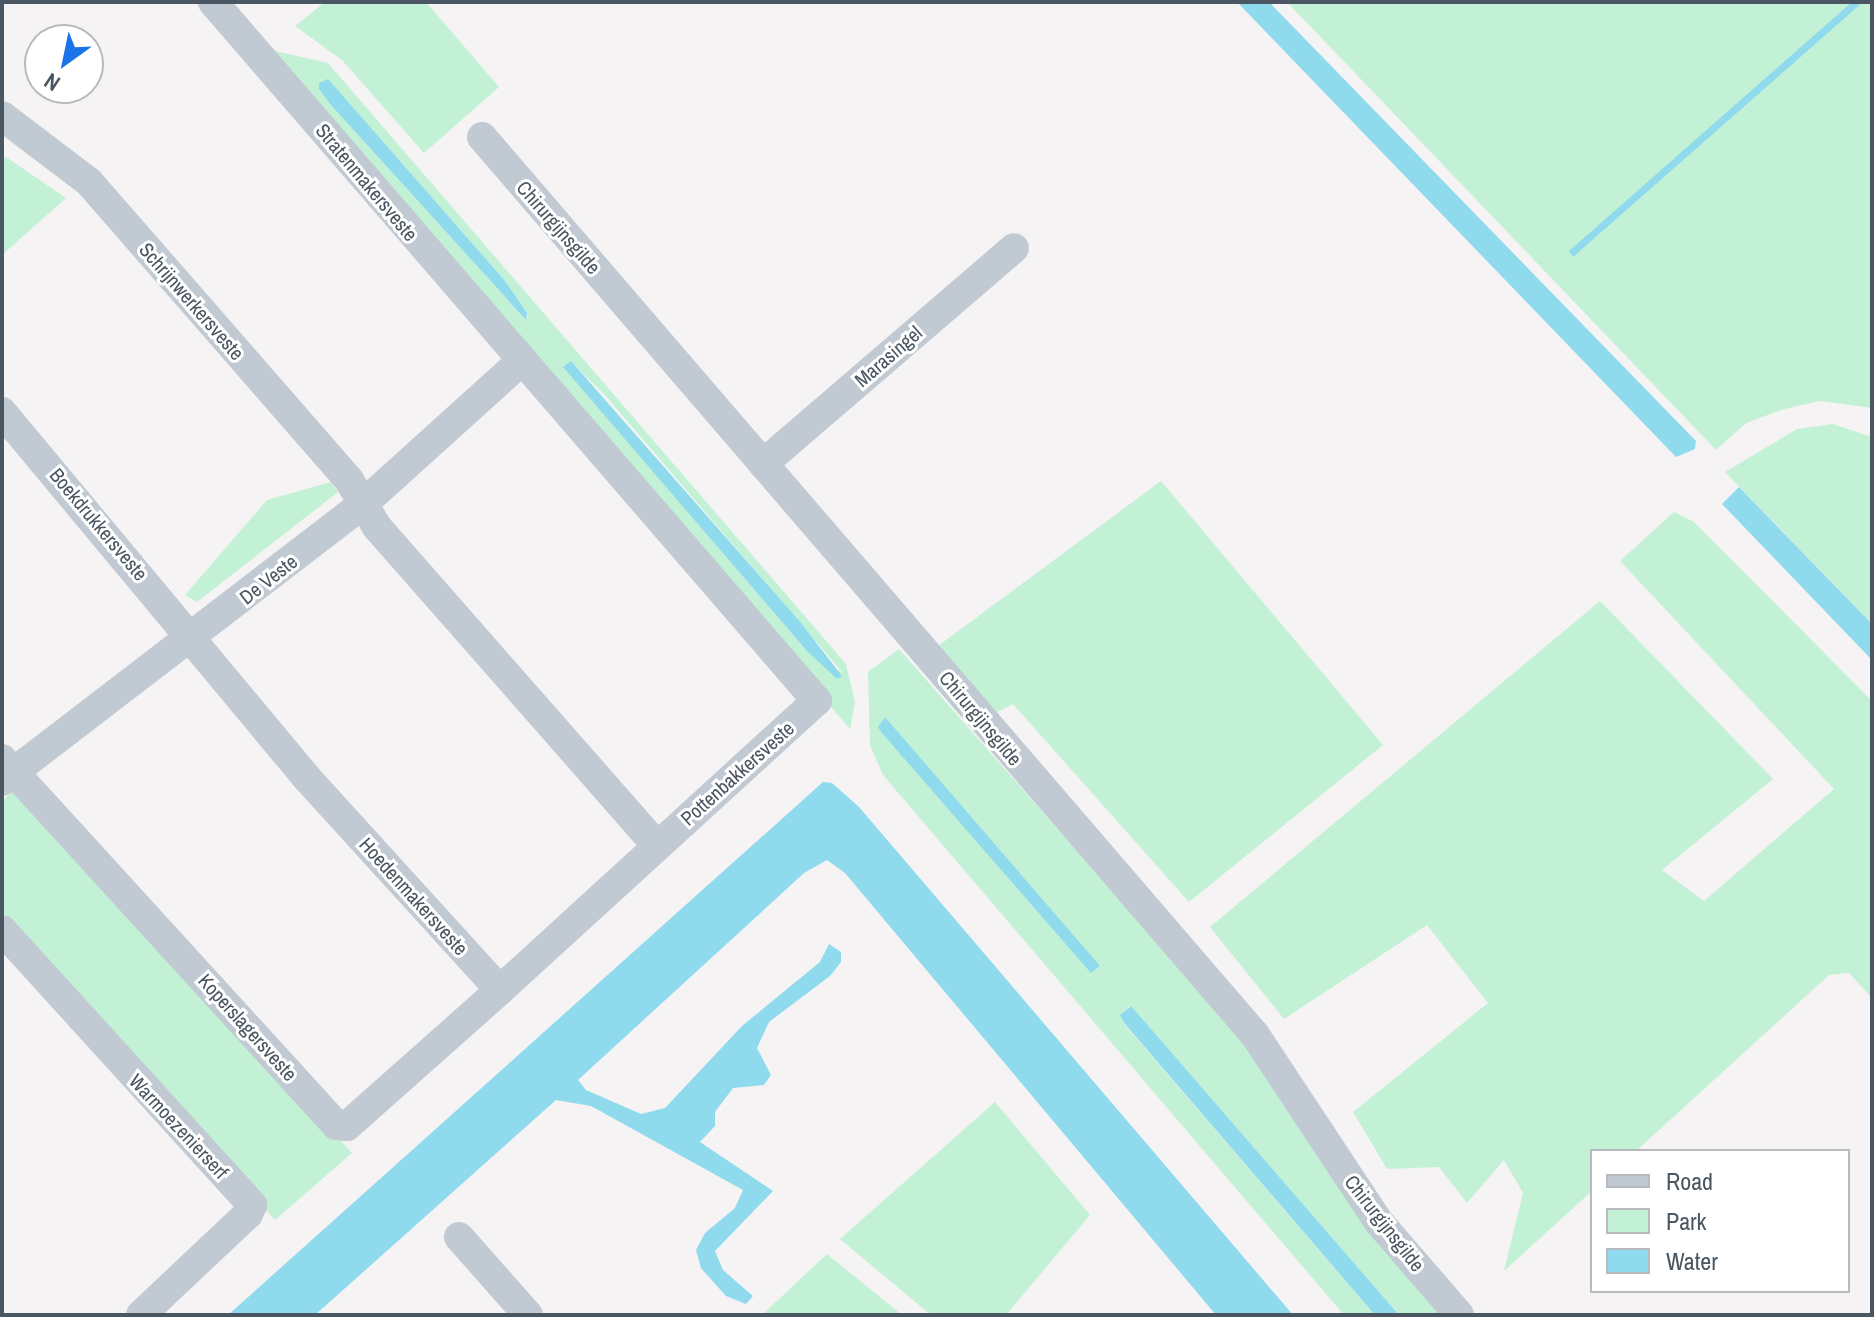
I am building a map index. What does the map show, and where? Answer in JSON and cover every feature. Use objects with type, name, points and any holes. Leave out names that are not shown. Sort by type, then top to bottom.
[{"type":"street","name":"Stratenmakersveste","points":[[213,2],[520,362]]},
{"type":"street","name":"Schrijnwerkersveste","points":[[2,116],[89,182],[349,480],[362,505]]},
{"type":"street","name":"Chirurgijnsgilde","points":[[482,137],[1255,1035],[1378,1221],[1459,1315]]},
{"type":"street","name":"Marasingel","points":[[763,464],[1014,248]]},
{"type":"street","name":"De Veste","points":[[6,771],[194,638],[362,505],[520,362]]},
{"type":"street","name":"Pottenbakkersveste","points":[[520,362],[817,701],[657,846]]},
{"type":"street","name":"Boekdrukkersveste","points":[[2,412],[194,638]]},
{"type":"street","points":[[362,505],[657,846],[500,990]]},
{"type":"street","name":"Hoedenmakersveste","points":[[194,638],[306,777],[500,990]]},
{"type":"street","name":"Koperslagersveste","points":[[6,771],[336,1125],[347,1126],[500,990]]},
{"type":"street","name":"Warmoezenierserf","points":[[2,930],[252,1205],[248,1214],[141,1315]]},
{"type":"street","points":[[459,1237],[528,1315]]},
{"type":"green space","points":[[325,2],[426,2],[499,87],[424,153],[342,60],[295,26]]},
{"type":"green space","points":[[1287,2],[1872,2],[1872,408],[1820,401],[1784,409],[1746,423],[1716,450]]},
{"type":"green space","points":[[275,51],[328,63],[846,664],[855,702],[850,729],[275,63]],"holes":[[[328,80],[506,282],[527,313],[526,320],[330,104],[319,89]],[[571,362],[604,394],[843,673],[806,650],[564,367]]]},
{"type":"green space","points":[[6,157],[66,198],[2,255],[2,160]]},
{"type":"green space","points":[[1833,424],[1872,437],[1872,624],[1725,472],[1797,429]]},
{"type":"green space","points":[[1161,481],[1383,745],[1189,902],[1013,704],[995,713],[938,646]]},
{"type":"green space","points":[[331,482],[338,492],[197,602],[185,595],[267,500]]},
{"type":"green space","points":[[1674,512],[1694,522],[1872,701],[1872,998],[1849,973],[1829,975],[1638,1149],[1590,1149],[1590,1193],[1504,1271],[1523,1193],[1504,1160],[1467,1203],[1439,1167],[1387,1169],[1353,1112],[1488,1003],[1427,925],[1284,1019],[1210,927],[1600,601],[1773,779],[1662,870],[1704,901],[1834,789],[1620,561]]},
{"type":"green space","points":[[899,649],[1254,1052],[1442,1315],[1399,1315],[1130,1006],[1120,1015],[1124,1024],[1375,1315],[1344,1315],[883,775],[870,745],[868,672]]},
{"type":"green space","points":[[14,790],[352,1153],[275,1220],[2,911],[2,801]]},
{"type":"green space","points":[[995,1102],[1090,1215],[1006,1315],[931,1315],[840,1239]]},
{"type":"green space","points":[[827,1254],[902,1315],[762,1315]]},
{"type":"water","points":[[1237,2],[1269,2],[1696,441],[1695,449],[1676,457]]},
{"type":"water","points":[[1852,2],[1863,2],[1573,257],[1569,251]]},
{"type":"water","points":[[328,79],[506,282],[527,313],[526,320],[330,104],[319,89],[319,83]]},
{"type":"water","points":[[571,361],[801,623],[842,676],[837,679],[806,650],[563,367]]},
{"type":"water","points":[[1739,487],[1872,624],[1872,660],[1722,504]]},
{"type":"water","points":[[885,717],[1100,966],[1091,973],[882,733],[878,727]]},
{"type":"water","points":[[823,782],[832,783],[859,807],[1293,1315],[1216,1315],[845,873],[827,860],[804,873],[578,1080],[586,1090],[641,1114],[665,1108],[742,1026],[820,962],[829,944],[841,952],[841,962],[830,976],[769,1022],[757,1048],[771,1075],[764,1085],[733,1088],[715,1112],[715,1126],[700,1142],[773,1191],[715,1251],[723,1270],[753,1296],[746,1304],[726,1296],[701,1268],[696,1250],[705,1233],[735,1208],[743,1190],[591,1106],[556,1100],[315,1315],[228,1315]]},
{"type":"water","points":[[1131,1006],[1399,1315],[1375,1315],[1124,1023],[1120,1015]]}]
